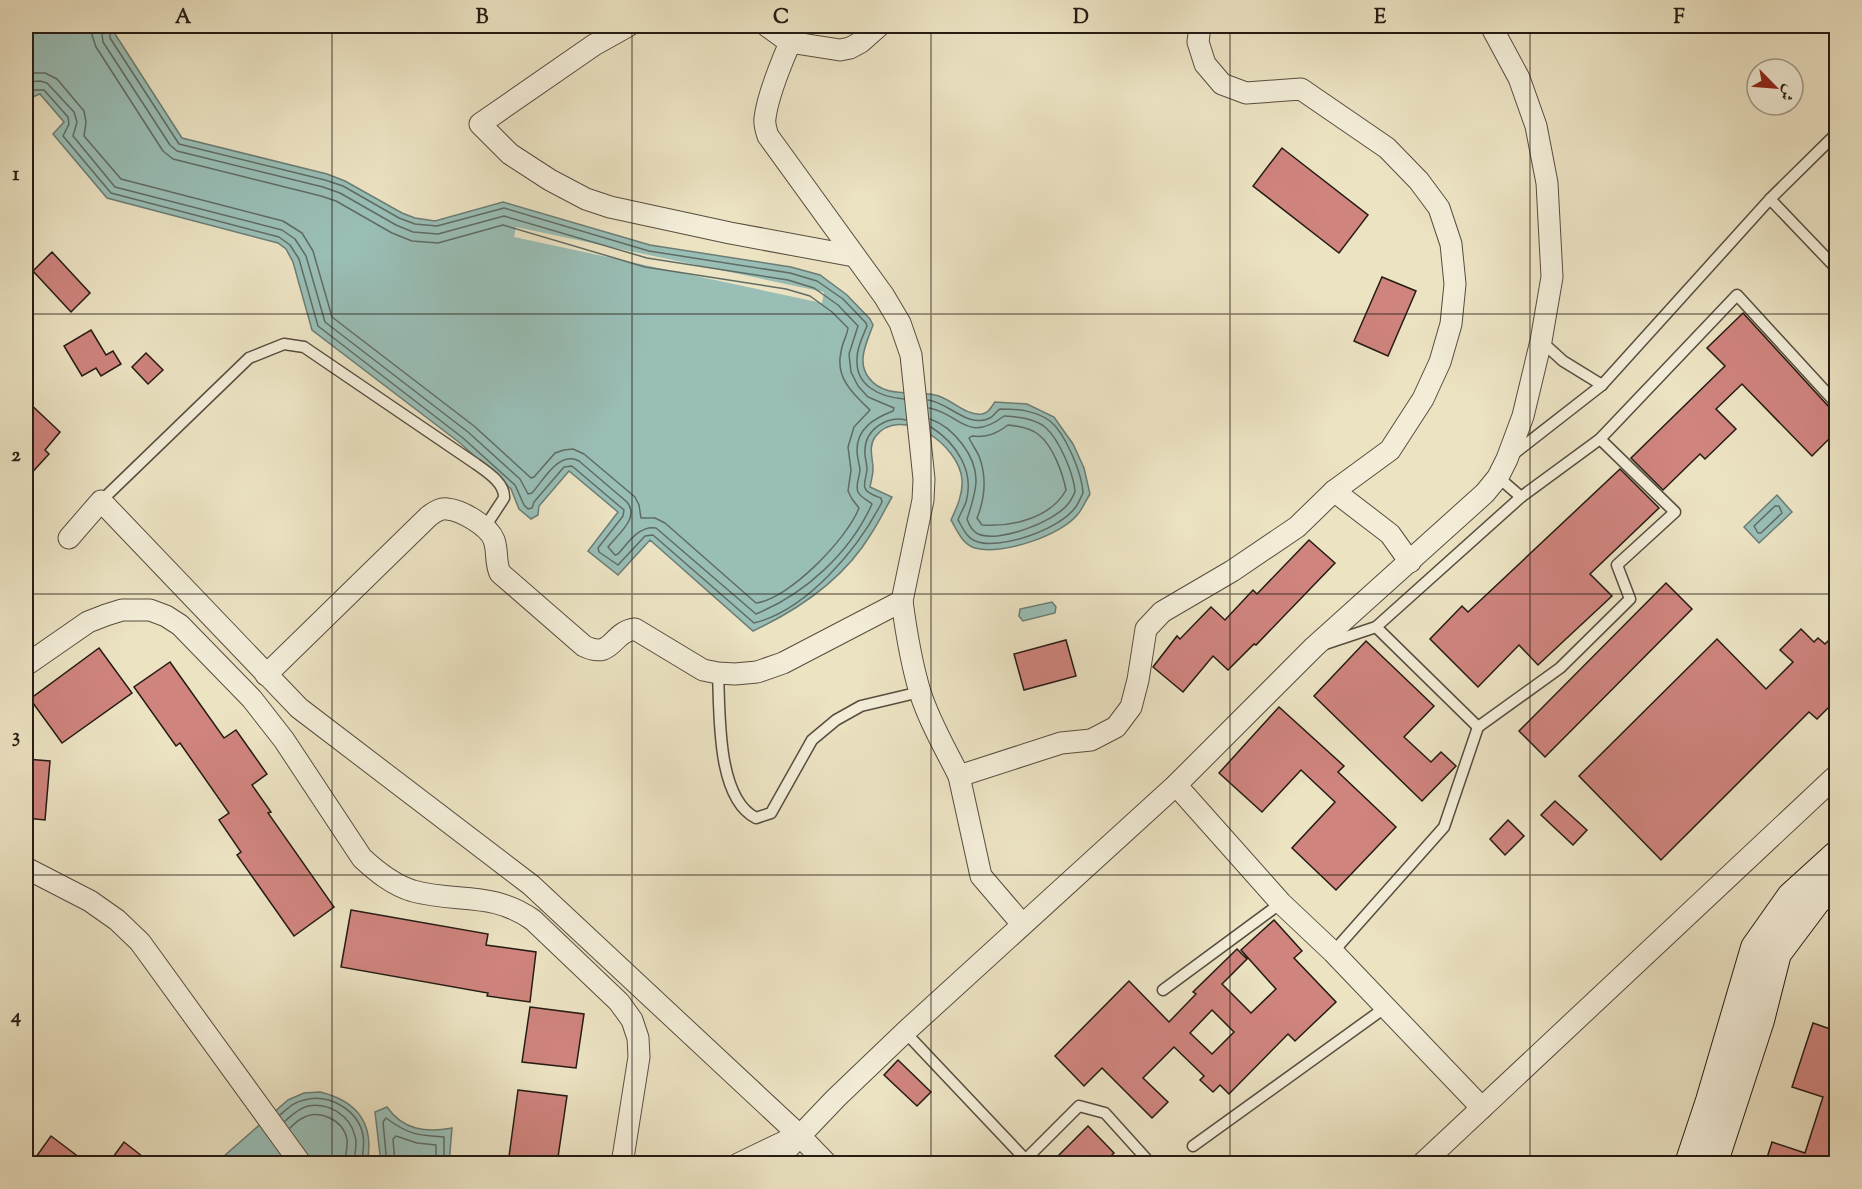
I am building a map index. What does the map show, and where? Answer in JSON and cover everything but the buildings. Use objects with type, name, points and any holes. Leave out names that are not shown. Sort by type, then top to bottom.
[{"type":"street","points":[[628,26],[594,45],[480,124],[510,154],[550,180],[586,199],[610,207],[730,233],[854,256]]},
{"type":"street","points":[[767,26],[840,50],[861,42],[879,26]]},
{"type":"street","points":[[959,776],[1061,743],[1091,740],[1116,727],[1131,707],[1146,629],[1162,612],[1232,571],[1297,527],[1334,491],[1390,450],[1423,399],[1440,362],[1451,324],[1455,284],[1451,244],[1439,208],[1419,181],[1386,148],[1301,89],[1246,93],[1222,84],[1205,64],[1198,42],[1200,26]]},
{"type":"street","points":[[773,1164],[799,1135],[905,1032],[1176,784],[1314,647],[1485,493],[1502,468],[1523,416],[1541,341],[1552,278],[1547,183],[1536,126],[1519,78],[1491,26]]},
{"type":"street","points":[[794,34],[767,108],[765,128],[768,136],[884,296],[900,323],[911,355],[924,479],[923,500],[902,601],[910,651],[929,717],[959,776],[969,813],[981,876],[1022,924]]},
{"type":"street","points":[[1334,491],[1390,534],[1410,562]]},
{"type":"street","points":[[69,538],[101,501],[299,708],[531,885],[799,1135],[827,1164]]},
{"type":"street","points":[[266,675],[429,516],[439,510],[448,509],[485,527],[493,537],[501,573],[584,646],[594,651],[603,651],[627,631],[635,629],[703,670],[735,674],[757,672],[783,663],[902,601]]},
{"type":"street","points":[[26,665],[88,622],[122,610],[150,610],[166,616],[180,626],[252,699],[284,740],[362,858],[378,874],[411,890],[499,902],[517,909],[533,920],[619,1002],[632,1020],[638,1038],[639,1057],[622,1164]]},
{"type":"street","points":[[1422,1164],[1836,776]]},
{"type":"street","points":[[1176,784],[1281,903],[1333,952],[1482,1108]]},
{"type":"street","points":[[1690,1164],[1756,948],[1792,897],[1836,857]]},
{"type":"street","points":[[26,868],[90,901],[117,920],[140,942],[301,1164]]},
{"type":"street","points":[[1713,1164],[1759,1020],[1776,953],[1815,901],[1836,881]]},
{"type":"street","points":[[738,1164],[799,1135]]},
{"type":"lane","points":[[1521,497],[1502,468],[1602,385],[1770,199],[1836,134]]},
{"type":"lane","points":[[1770,199],[1836,268]]},
{"type":"lane","points":[[1314,647],[1376,627],[1521,497],[1600,439],[1737,295],[1836,403]]},
{"type":"lane","points":[[1541,341],[1563,362],[1602,385]]},
{"type":"lane","points":[[101,501],[249,358],[284,344],[293,344],[304,347],[494,478],[505,493],[485,527]]},
{"type":"lane","points":[[1333,952],[1444,827],[1478,727],[1560,668],[1630,599],[1617,565],[1675,512],[1600,439]]},
{"type":"lane","points":[[1376,627],[1478,727]]},
{"type":"lane","points":[[718,673],[721,744],[728,776],[741,807],[756,818],[771,813],[812,740],[836,720],[861,706],[920,692]]},
{"type":"lane","points":[[1164,990],[1281,903]]},
{"type":"lane","points":[[1193,1146],[1386,1007]]},
{"type":"lane","points":[[905,1032],[1023,1162],[1079,1106],[1105,1113],[1151,1164]]},
{"type":"water","points":[[26,26],[127,26],[115,34],[182,138],[327,174],[415,218],[435,221],[503,202],[650,245],[791,267],[820,275],[847,295],[870,319],[873,325],[864,352],[863,365],[865,372],[876,385],[891,391],[935,395],[976,414],[990,410],[995,402],[1027,404],[1054,417],[1073,444],[1084,468],[1090,494],[1080,512],[1070,522],[1045,536],[1000,549],[975,548],[963,540],[951,520],[962,490],[959,467],[940,442],[913,426],[899,424],[886,428],[875,437],[872,445],[873,471],[870,487],[892,497],[871,534],[848,565],[834,579],[804,603],[787,613],[753,631],[650,540],[618,575],[588,551],[618,512],[569,471],[539,506],[538,515],[531,519],[519,509],[511,489],[460,443],[312,330],[293,262],[286,249],[278,243],[107,198],[53,134],[64,122],[40,94],[30,98],[26,92]]},
{"type":"water","points":[[1777,495],[1792,512],[1759,543],[1744,527]]},
{"type":"water","points":[[1052,602],[1056,607],[1055,613],[1023,621],[1019,616],[1020,609]]},
{"type":"water","points":[[320,1092],[333,1096],[354,1108],[361,1117],[368,1137],[367,1163],[215,1164],[288,1100],[304,1093]]},
{"type":"water","points":[[387,1107],[400,1121],[416,1128],[433,1130],[452,1128],[449,1163],[381,1163],[375,1112]]},
{"type":"pier","points":[[516,227],[824,292],[822,303],[514,237]]}]
